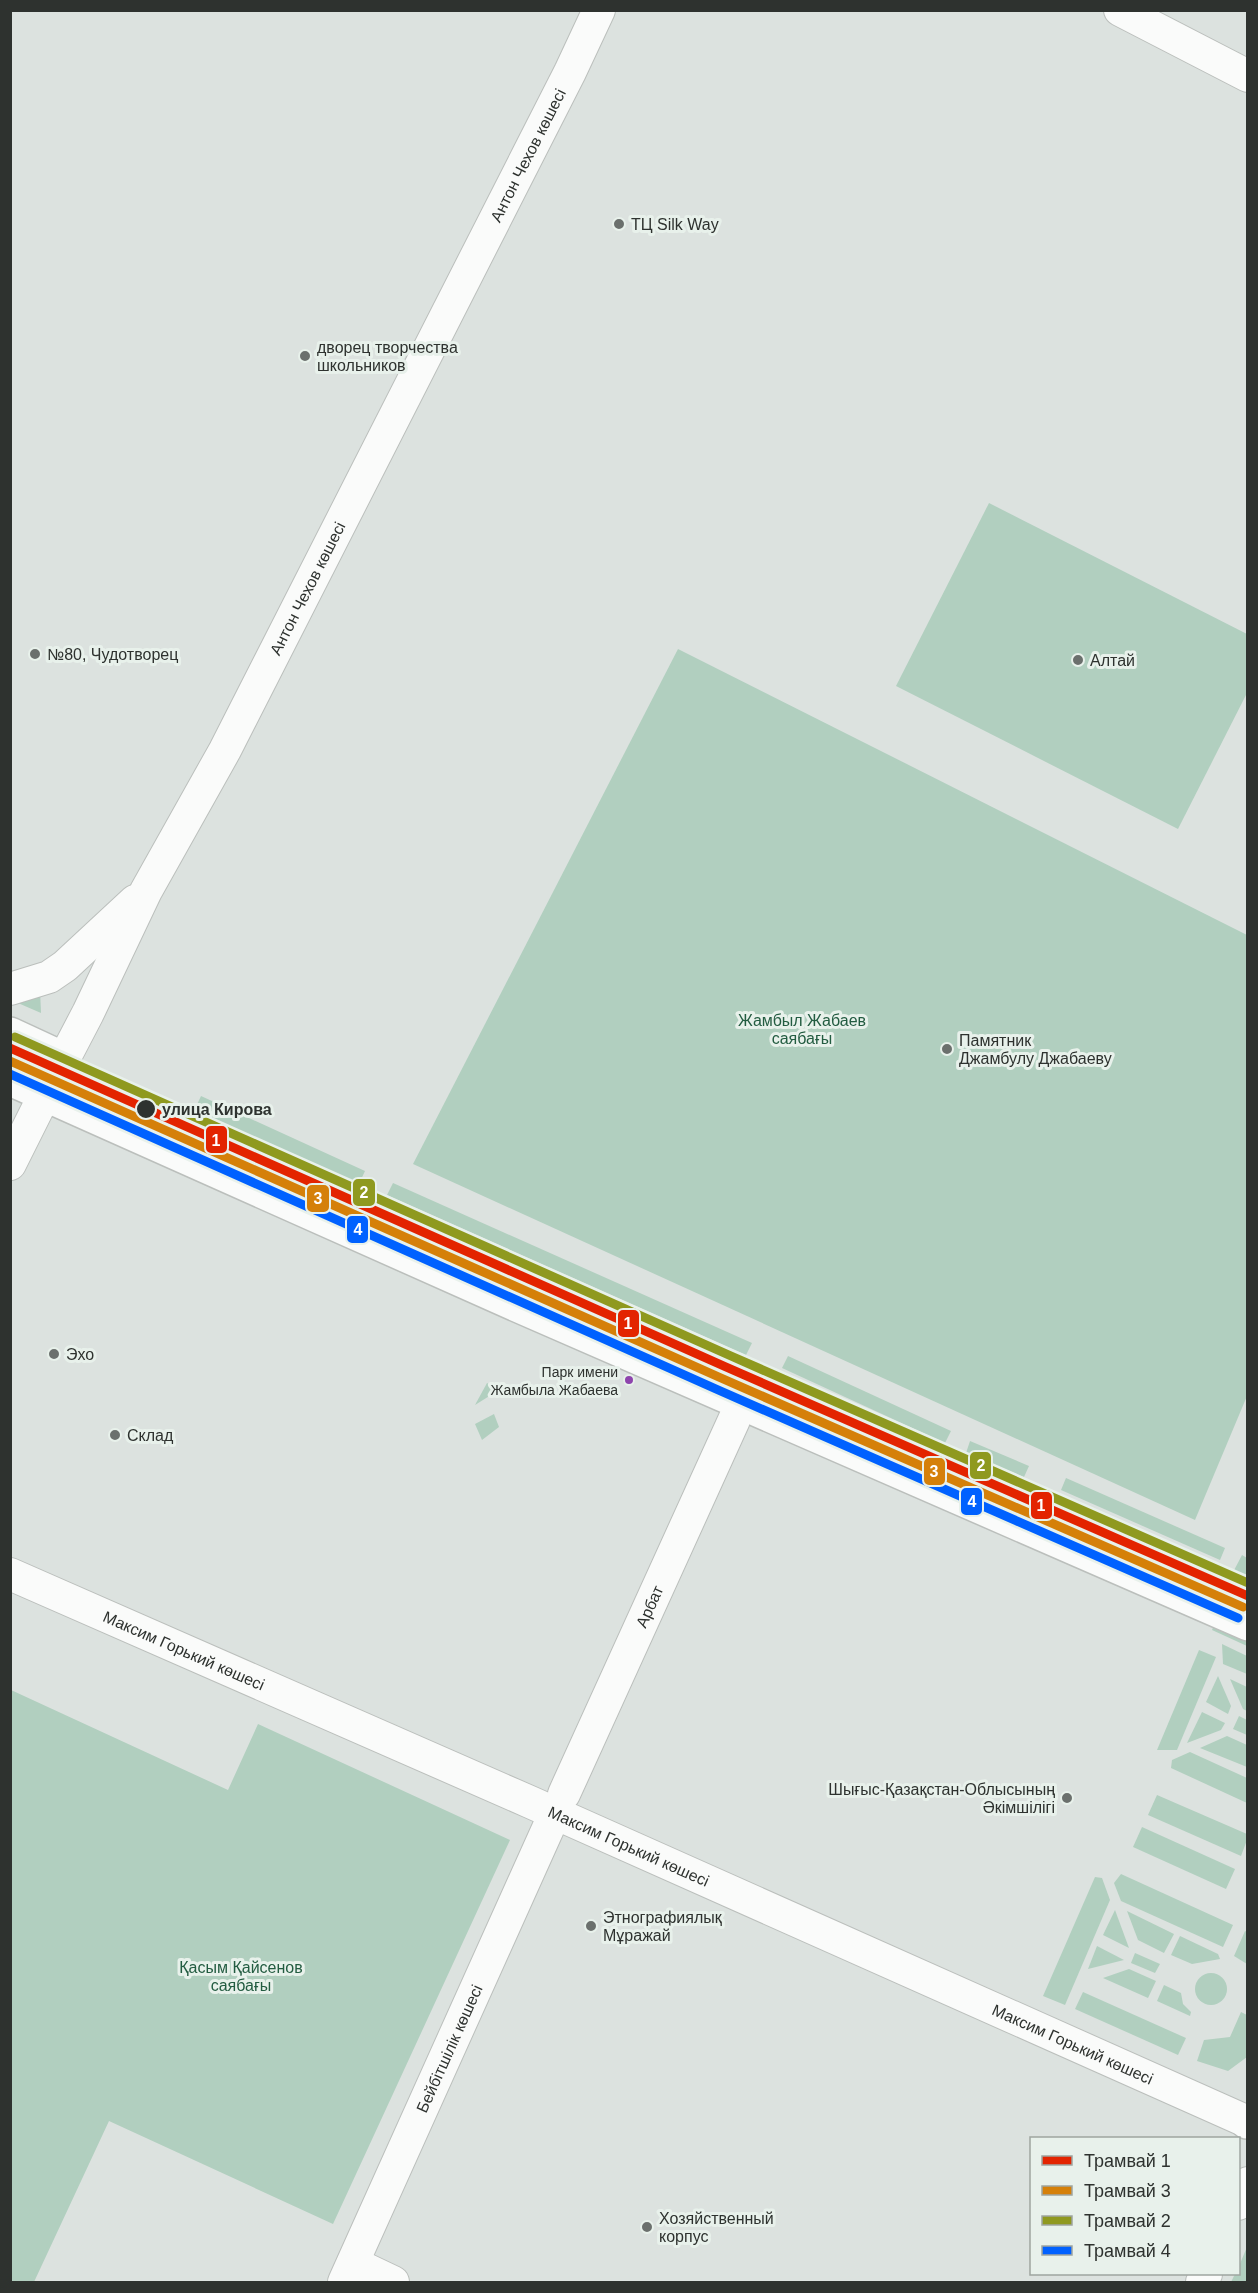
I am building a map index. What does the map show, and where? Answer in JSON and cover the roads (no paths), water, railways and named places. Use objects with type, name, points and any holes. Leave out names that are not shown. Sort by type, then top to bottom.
[{"type":"main road","points":[[10,1034],[64,1059]]},
{"type":"main road","name":"Антон Чехов көшесі","points":[[45,1094],[64,1059]]},
{"type":"main road","points":[[10,1079],[552,1320],[1248,1624]]},
{"type":"street","name":"Антон Чехов көшесі","points":[[64,1059],[146,891],[225,750],[570,72],[599,10]]},
{"type":"street","points":[[1120,10],[1248,76]]},
{"type":"street","points":[[10,989],[49,977],[65,966],[146,891]]},
{"type":"street","name":"Антон Чехов көшесі","points":[[10,1164],[45,1094]]},
{"type":"street","name":"Арбат","points":[[560,1804],[734,1420]]},
{"type":"street","name":"Максим Горький көшесі","points":[[10,1574],[560,1804],[1247,2122]]},
{"type":"street","name":"Бейбітшілік көшесі","points":[[349,2273],[560,1804]]},
{"type":"street","points":[[1240,2202],[1248,2183]]},
{"type":"street","points":[[349,2273],[393,2283]]},
{"type":"tram line","name":"2","points":[[15,1037],[1248,1583]]},
{"type":"tram line","name":"1","points":[[10,1048],[726,1367],[1248,1596]]},
{"type":"tram line","name":"3","points":[[10,1061],[721,1378],[1243,1607]]},
{"type":"tram line","name":"4","points":[[10,1074],[716,1389],[1238,1618]]},
{"type":"place","name":"ТЦ Silk Way","points":[[619,224]]},
{"type":"place","name":"дворец творчества школьников","points":[[305,356]]},
{"type":"place","name":"№80, Чудотворец","points":[[35,654]]},
{"type":"place","name":"Алтай","points":[[1078,660]]},
{"type":"place","name":"Памятник Джамбулу Джабаеву","points":[[947,1049]]},
{"type":"place","name":"улица Кирова","points":[[146,1109]]},
{"type":"place","name":"Эхо","points":[[54,1354]]},
{"type":"place","name":"Парк имени Жамбыла Жабаева","points":[[629,1380]]},
{"type":"place","name":"Склад","points":[[115,1435]]},
{"type":"place","name":"Шығыс-Қазақстан-Облысының Әкімшілігі","points":[[1067,1798]]},
{"type":"place","name":"Этнографиялық Мұражай","points":[[591,1926]]},
{"type":"place","name":"Хозяйственный корпус","points":[[647,2227]]},
{"type":"park label","name":"Жамбыл Жабаев саябағы","points":[[802,1029]]},
{"type":"park label","name":"Қасым Қайсенов саябағы","points":[[241,1976]]}]
